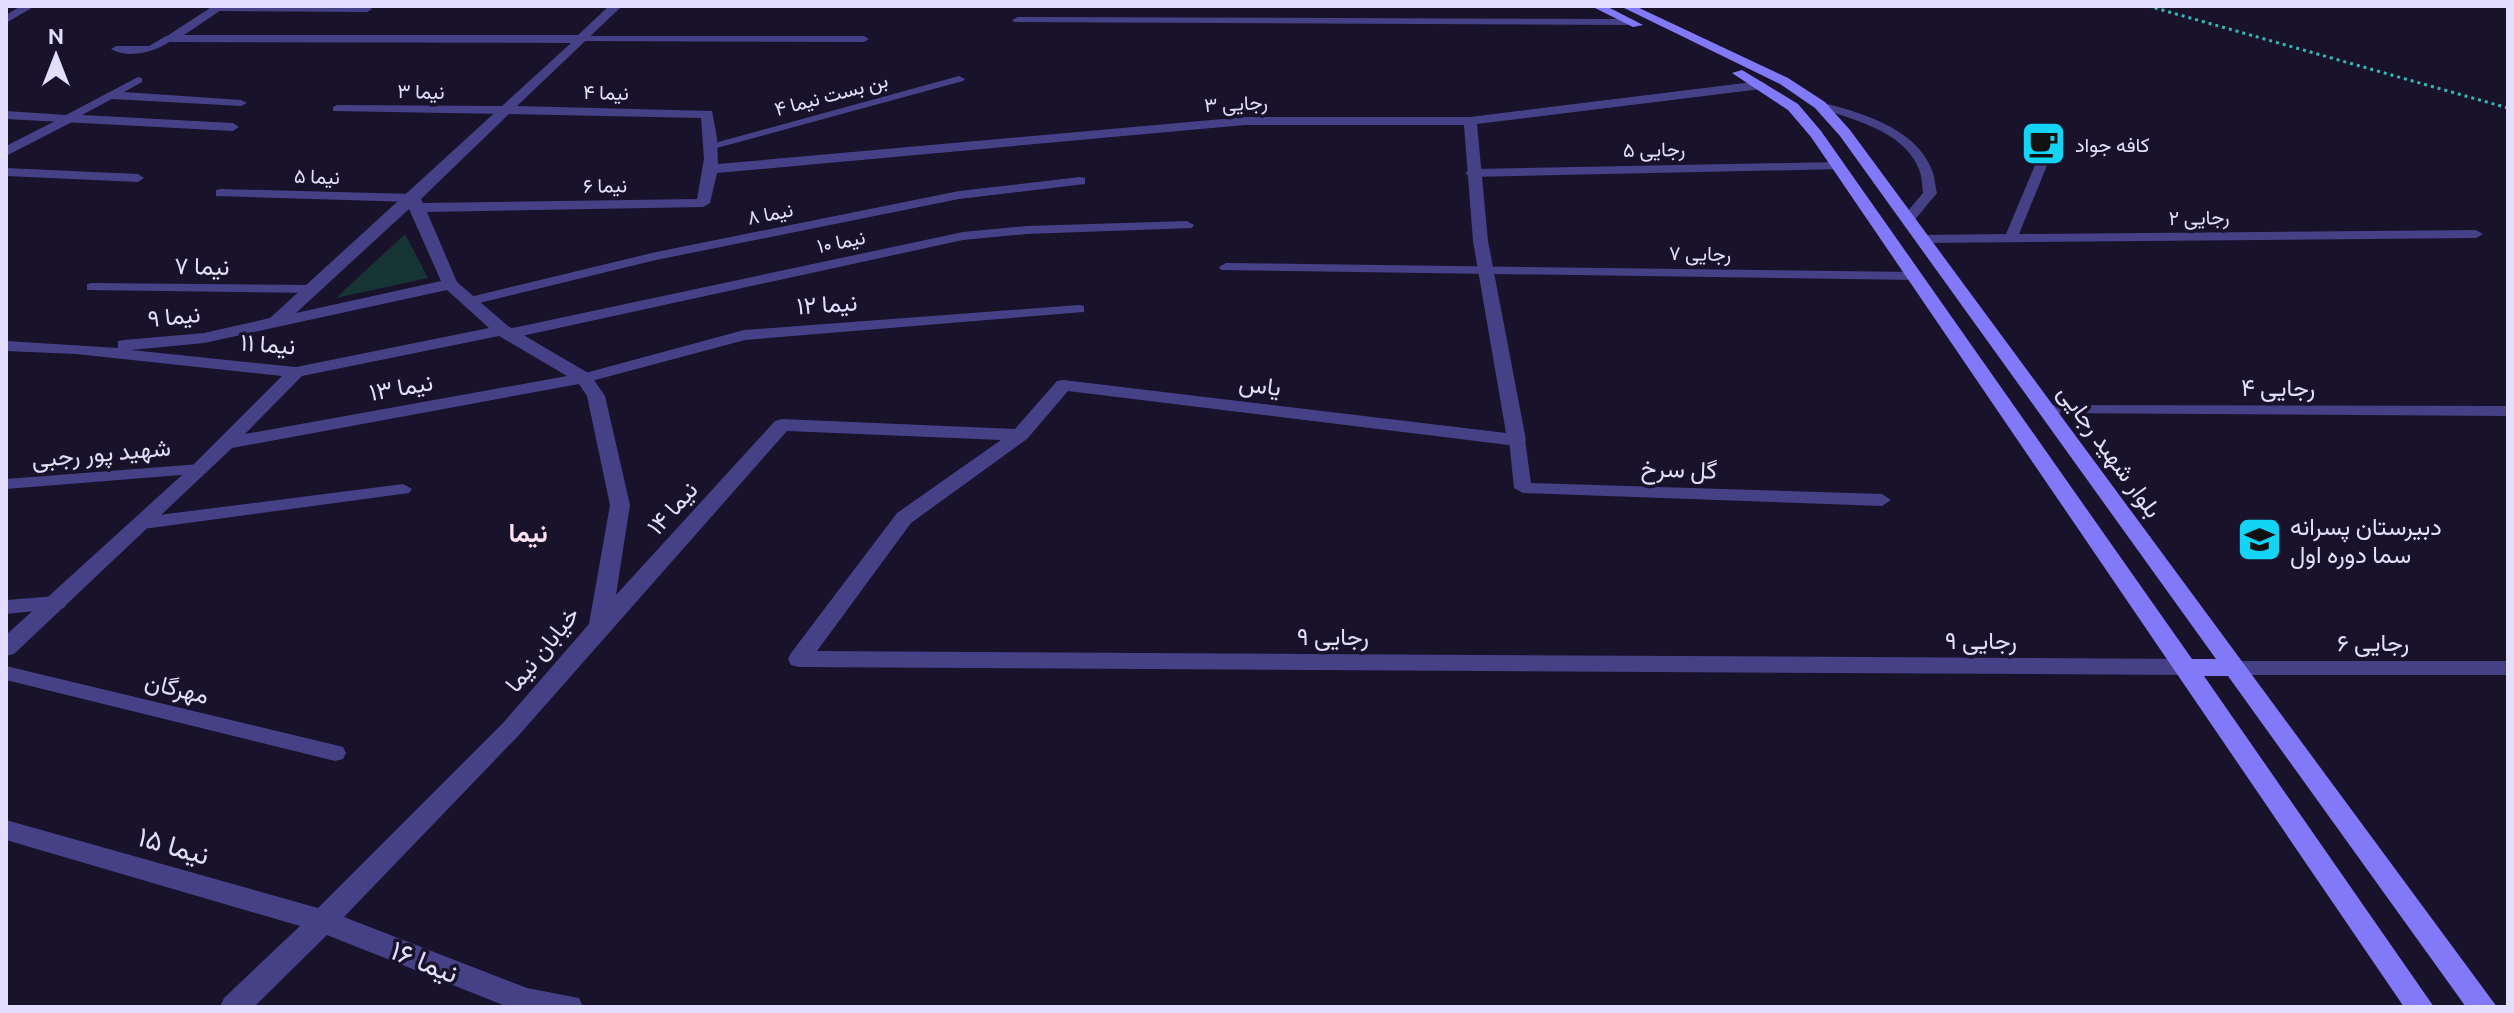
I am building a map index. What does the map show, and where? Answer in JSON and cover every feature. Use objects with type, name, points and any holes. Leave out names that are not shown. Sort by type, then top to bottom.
[{"type":"main road","name":"بلوار شهید رجایی","points":[[1597,6],[1628,14],[1784,81],[1820,105],[1845,133],[2483,1007]]},
{"type":"main road","name":"بلوار شهید رجایی","points":[[1628,14],[1761,85],[1793,107],[1915,276],[2420,1007]]},
{"type":"main road","points":[[1889,239],[1923,239]]},
{"type":"main road","points":[[2187,667],[2237,668]]},
{"type":"street","points":[[6,20],[29,6]]},
{"type":"street","points":[[276,322],[414,203],[503,110],[616,6]]},
{"type":"street","points":[[1269,21],[1270,6]]},
{"type":"street","points":[[170,38],[218,8]]},
{"type":"street","points":[[1018,20],[1269,21],[1628,14]]},
{"type":"street","points":[[170,38],[580,39]]},
{"type":"street","name":"رجایی ۳","points":[[713,169],[1245,121],[1470,121],[1761,85]]},
{"type":"street","name":"نیما ۴","points":[[503,110],[707,114]]},
{"type":"street","name":"نیما ۶","points":[[414,203],[703,203],[713,169],[713,145],[707,114]]},
{"type":"street","points":[[6,152],[69,118]]},
{"type":"street","points":[[1470,121],[1471,173],[1484,269],[1517,440]]},
{"type":"street","points":[[414,203],[450,284],[505,332],[584,378]]},
{"type":"street","name":"نیما ۹","points":[[76,349],[204,338],[450,284]]},
{"type":"street","name":"نیما ۱۱","points":[[76,349],[296,372],[505,332]]},
{"type":"street","points":[[6,346],[76,349]]},
{"type":"street","points":[[6,648],[200,469],[296,372]]},
{"type":"street","name":"نیما ۱۳","points":[[227,443],[584,378]]},
{"type":"street","name":"خیابان نیما","points":[[234,1007],[511,729],[600,626],[620,505],[602,413],[584,378]]},
{"type":"street","name":"یاس","points":[[1020,435],[1063,385],[1517,440]]},
{"type":"street","name":"نیما ۱۴","points":[[600,626],[782,425],[1020,435]]},
{"type":"street","name":"رجایی ۹","points":[[1020,435],[904,518],[799,659],[2187,667]]},
{"type":"street","name":"نیما ۱۵","points":[[6,830],[323,921]]},
{"type":"street","name":"نیما ۱۶","points":[[323,921],[523,1004],[569,1007]]},
{"type":"lane","points":[[218,8],[367,9]]},
{"type":"lane","points":[[116,49],[151,49],[170,38]]},
{"type":"lane","points":[[580,39],[864,39]]},
{"type":"lane","name":"بن بست نیما ۴","points":[[713,145],[959,79]]},
{"type":"lane","points":[[69,118],[138,80]]},
{"type":"lane","points":[[110,95],[241,103]]},
{"type":"lane","points":[[1820,105],[1866,122],[1904,141],[1925,167],[1930,193],[1908,219]]},
{"type":"lane","name":"نیما ۳","points":[[337,109],[503,110]]},
{"type":"lane","points":[[6,115],[233,127]]},
{"type":"lane","points":[[2010,240],[2044,158]]},
{"type":"lane","name":"رجایی ۵","points":[[1471,173],[1838,166]]},
{"type":"lane","points":[[6,172],[138,178]]},
{"type":"lane","name":"نیما ۸","points":[[471,301],[656,256],[943,198],[1080,181]]},
{"type":"lane","name":"نیما ۵","points":[[221,193],[414,203]]},
{"type":"lane","name":"نیما ۱۰","points":[[505,332],[963,236],[1027,230],[1187,225]]},
{"type":"lane","name":"رجایی ۲","points":[[1923,239],[2476,234]]},
{"type":"lane","name":"رجایی ۷","points":[[1226,267],[1915,276]]},
{"type":"lane","name":"نیما ۷","points":[[92,287],[313,289]]},
{"type":"lane","name":"نیما ۱۲","points":[[584,378],[744,335],[1079,309]]},
{"type":"lane","name":"رجایی ۴","points":[[2048,410],[2508,411]]},
{"type":"lane","name":"گل سرخ","points":[[1517,440],[1523,488],[1882,500]]},
{"type":"lane","name":"شهید پور رجبی","points":[[6,484],[200,469]]},
{"type":"lane","points":[[143,523],[403,489]]},
{"type":"lane","points":[[6,607],[57,603]]},
{"type":"lane","name":"رجایی ۶","points":[[2237,668],[2508,668]]},
{"type":"lane","name":"مهرگان","points":[[6,673],[335,753]]},
{"type":"path","points":[[2148,6],[2508,108]]},
{"type":"green space","points":[[405,234],[428,278],[336,298]]},
{"type":"place","name":"کافه جواد","points":[[2044,144]]},
{"type":"place","name":"دبیرستان پسرانه سما دوره اول","points":[[2259,540]]},
{"type":"district","name":"نیما","points":[[528,532]]}]
